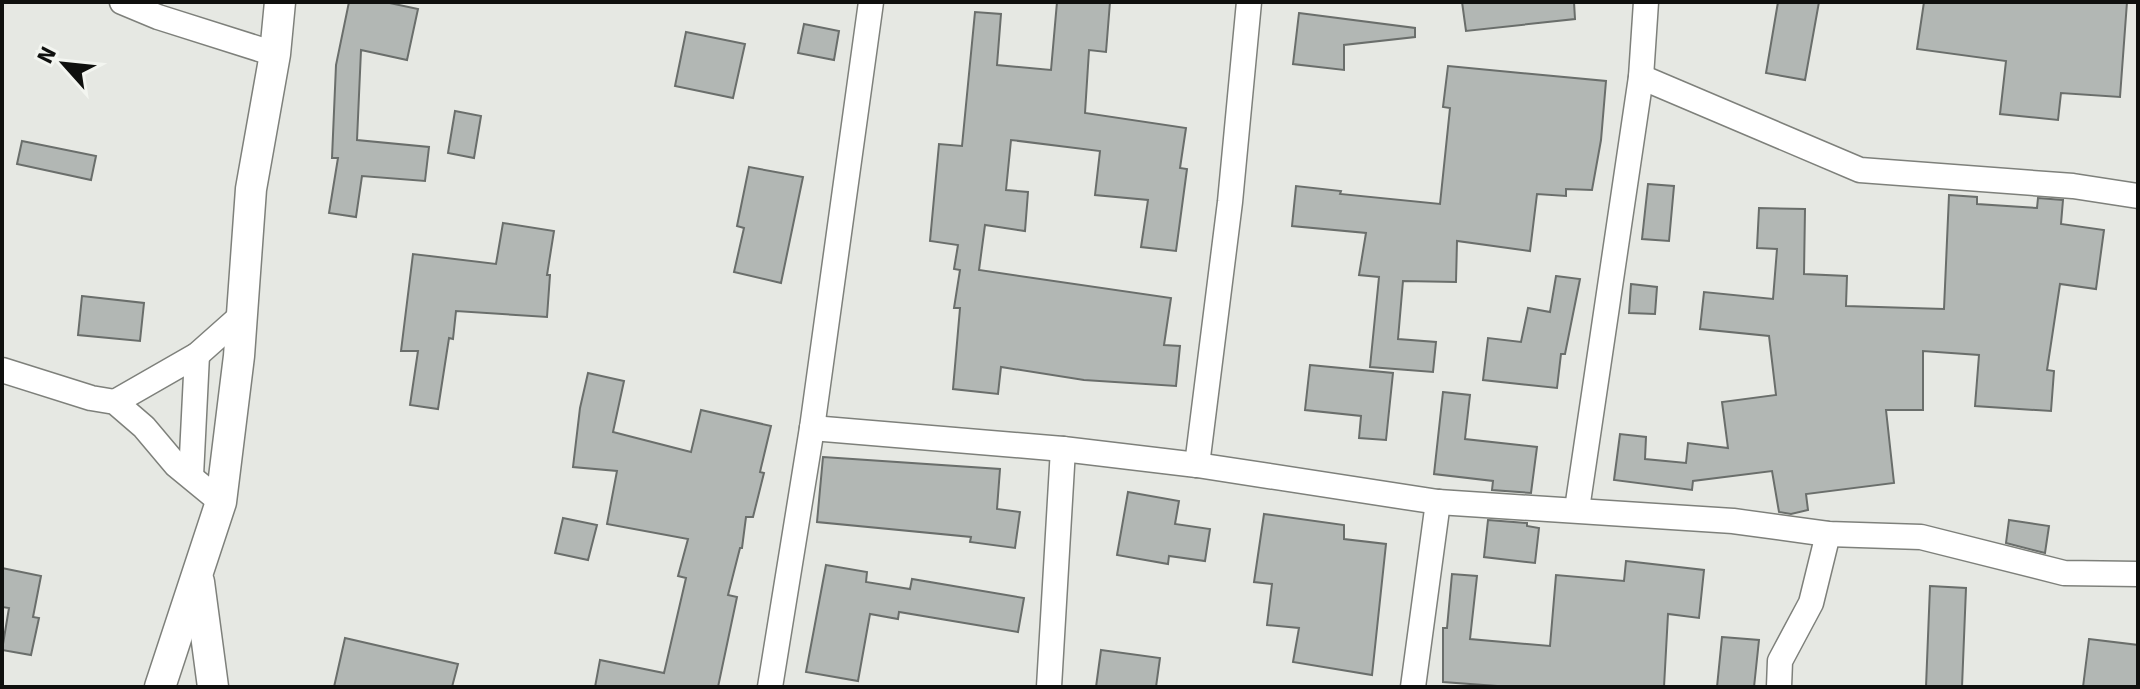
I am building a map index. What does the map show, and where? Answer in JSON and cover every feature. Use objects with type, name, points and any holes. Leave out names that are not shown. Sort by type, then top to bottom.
[{"type":"street","points":[[122,2],[158,17],[275,54]]},
{"type":"street","points":[[160,687],[221,502],[242,315],[251,189],[275,54],[280,2]]},
{"type":"street","points":[[770,687],[812,428],[871,2]]},
{"type":"street","points":[[1197,465],[1230,202],[1249,2]]},
{"type":"street","points":[[1577,509],[1641,77],[1646,2]]},
{"type":"street","points":[[1641,77],[1860,170],[2073,186],[2138,196]]},
{"type":"street","points":[[115,402],[197,355],[242,315]]},
{"type":"street","points":[[191,476],[197,355]]},
{"type":"street","points":[[2,370],[91,398],[115,402],[144,427],[176,465],[221,502]]},
{"type":"street","points":[[812,428],[1063,449],[1197,465],[1438,502],[1733,521],[1828,534],[1921,537],[2064,573],[2138,574]]},
{"type":"street","points":[[1049,687],[1063,449]]},
{"type":"street","points":[[1413,687],[1438,502]]},
{"type":"street","points":[[1779,687],[1780,661],[1811,603],[1828,534]]},
{"type":"street","points":[[198,572],[213,687]]},
{"type":"building","points":[[349,2],[385,2],[418,9],[407,60],[361,50],[357,140],[429,147],[425,181],[362,176],[356,217],[329,213],[338,158],[332,158],[336,65]]},
{"type":"building","points":[[1057,2],[1110,2],[1106,52],[1089,50],[1085,113],[1186,128],[1180,168],[1187,169],[1176,251],[1141,247],[1148,200],[1095,195],[1100,151],[1011,140],[1006,190],[1028,192],[1025,231],[985,225],[979,270],[1171,298],[1164,345],[1180,346],[1176,386],[1084,380],[1001,367],[998,394],[953,389],[960,308],[954,308],[960,270],[954,269],[958,245],[930,241],[939,144],[962,146],[975,12],[1001,14],[997,65],[1051,70]]},
{"type":"building","points":[[1462,2],[1574,2],[1575,19],[1466,31]]},
{"type":"building","points":[[1778,2],[1819,2],[1805,80],[1766,73]]},
{"type":"building","points":[[1924,2],[2127,2],[2120,97],[2061,93],[2058,120],[2000,114],[2006,61],[1917,49]]},
{"type":"building","points":[[1299,13],[1415,28],[1415,37],[1344,45],[1344,70],[1293,64]]},
{"type":"building","points":[[804,24],[839,31],[834,60],[798,53]]},
{"type":"building","points":[[686,32],[745,44],[733,98],[675,86]]},
{"type":"building","points":[[1448,66],[1606,81],[1601,140],[1592,190],[1566,189],[1566,196],[1537,194],[1530,251],[1457,241],[1456,282],[1403,281],[1398,339],[1436,342],[1433,372],[1370,367],[1379,277],[1359,275],[1366,233],[1292,226],[1296,186],[1341,191],[1340,194],[1440,204],[1450,108],[1443,107]]},
{"type":"building","points":[[455,111],[481,116],[474,158],[448,153]]},
{"type":"building","points":[[22,141],[96,156],[91,180],[17,164]]},
{"type":"building","points":[[749,167],[803,177],[781,283],[734,272],[744,228],[737,226]]},
{"type":"building","points":[[1648,184],[1674,186],[1669,241],[1642,239]]},
{"type":"building","points":[[1949,195],[1977,197],[1977,204],[2037,208],[2038,198],[2063,200],[2061,224],[2104,230],[2096,289],[2060,284],[2047,370],[2054,371],[2051,411],[1975,406],[1979,355],[1923,351],[1923,410],[1886,410],[1894,483],[1806,494],[1808,510],[1791,514],[1779,512],[1772,471],[1693,481],[1692,490],[1614,480],[1620,434],[1646,437],[1645,459],[1686,463],[1688,443],[1728,448],[1722,402],[1776,395],[1769,336],[1700,329],[1704,292],[1773,299],[1777,249],[1757,248],[1759,208],[1805,209],[1804,274],[1847,276],[1846,306],[1944,309]]},
{"type":"building","points":[[503,223],[554,231],[547,275],[550,275],[547,317],[456,311],[438,409],[410,405],[418,351],[401,351],[413,254],[496,264]]},
{"type":"building","points":[[1556,276],[1580,279],[1565,354],[1561,354],[1557,388],[1483,380],[1488,338],[1521,342],[1528,308],[1550,312]]},
{"type":"building","points":[[1631,284],[1657,287],[1655,314],[1629,313]]},
{"type":"building","points":[[82,296],[144,303],[140,341],[78,335]]},
{"type":"building","points":[[1310,365],[1393,373],[1386,440],[1359,438],[1361,416],[1305,410]]},
{"type":"building","points":[[588,373],[624,381],[613,432],[691,452],[701,410],[771,426],[753,517],[746,517],[742,548],[728,595],[737,597],[718,687],[595,687],[600,660],[664,673],[686,578],[678,576],[688,539],[607,524],[617,471],[573,467]]},
{"type":"building","points":[[1443,392],[1470,395],[1465,439],[1537,447],[1531,493],[1492,490],[1493,481],[1434,474]]},
{"type":"building","points":[[823,457],[1000,469],[997,509],[1020,512],[1015,548],[970,542],[971,537],[817,522]]},
{"type":"building","points":[[1128,492],[1179,501],[1175,524],[1210,529],[1205,561],[1169,556],[1168,564],[1117,555]]},
{"type":"building","points":[[1264,514],[1344,525],[1344,539],[1386,544],[1372,675],[1293,662],[1299,628],[1267,625],[1272,584],[1254,582]]},
{"type":"building","points":[[563,518],[597,525],[588,560],[555,553]]},
{"type":"building","points":[[1488,520],[1527,523],[1527,526],[1539,528],[1535,563],[1484,557]]},
{"type":"building","points":[[2009,520],[2049,526],[2045,553],[2006,543]]},
{"type":"building","points":[[1626,561],[1704,570],[1699,618],[1668,614],[1664,687],[1511,687],[1443,682],[1443,628],[1447,628],[1452,574],[1477,576],[1470,639],[1550,646],[1556,575],[1624,581]]},
{"type":"building","points":[[826,565],[867,572],[866,582],[910,589],[912,579],[1024,598],[1018,632],[899,612],[898,619],[870,614],[858,681],[806,672]]},
{"type":"building","points":[[2,568],[41,576],[33,617],[39,618],[31,655],[2,650],[9,608],[2,607]]},
{"type":"building","points":[[1930,586],[1966,588],[1962,687],[1926,687]]},
{"type":"building","points":[[1722,637],[1759,640],[1754,687],[1717,687]]},
{"type":"building","points":[[345,638],[458,664],[452,687],[334,687]]},
{"type":"building","points":[[2089,639],[2138,645],[2138,687],[2083,687]]},
{"type":"building","points":[[1101,650],[1160,658],[1156,687],[1096,687]]}]
